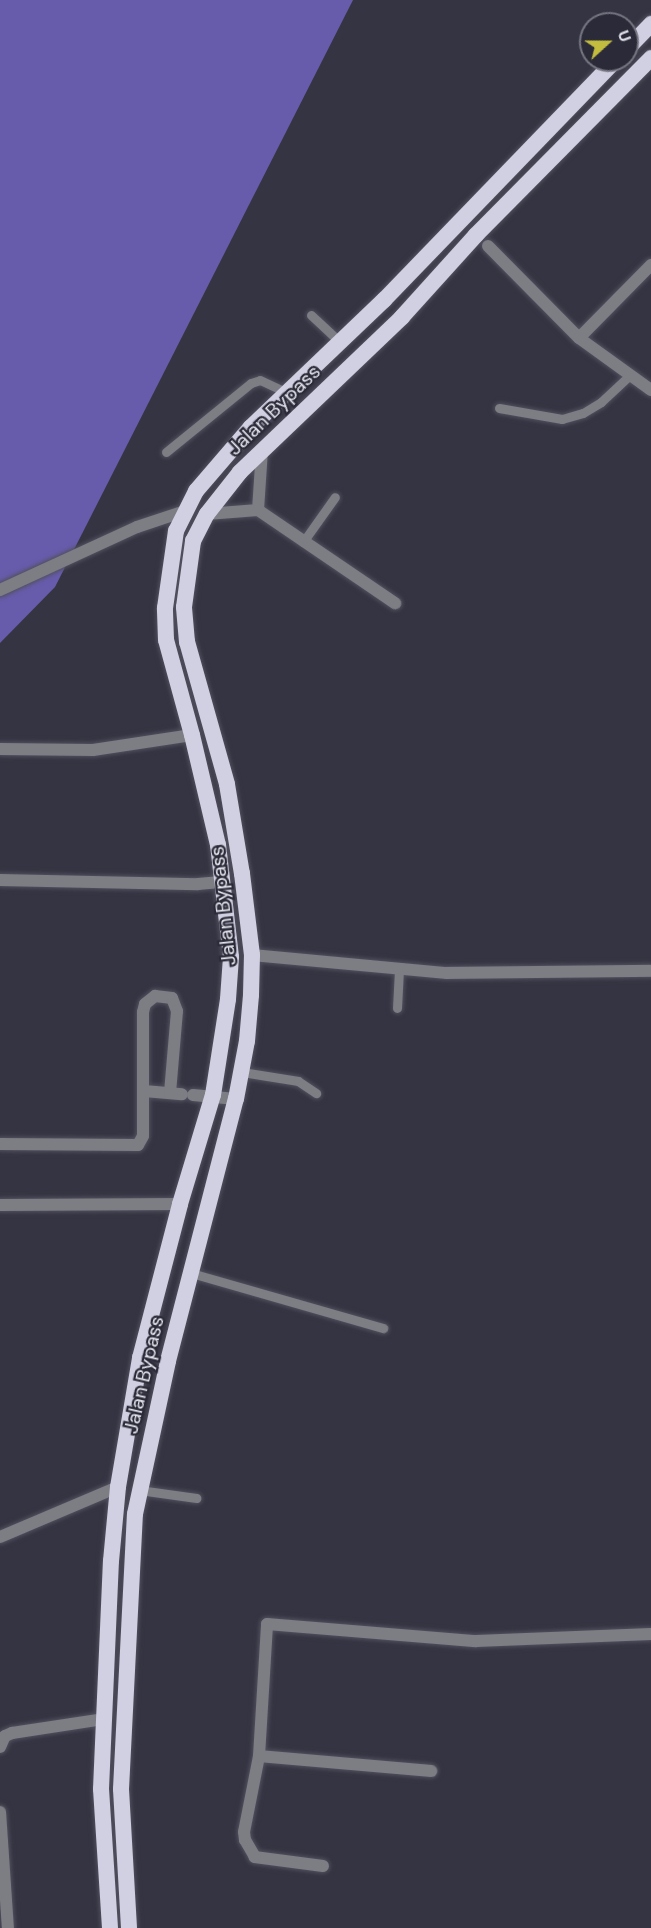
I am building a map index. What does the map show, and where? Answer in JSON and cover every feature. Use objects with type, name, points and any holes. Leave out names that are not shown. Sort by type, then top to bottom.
[{"type":"highway","points":[[639,36],[651,24]]},
{"type":"highway","name":"Jalan Bypass","points":[[129,1928],[121,1789],[129,1607],[139,1490],[242,1072],[247,1041],[252,955],[242,874],[227,784],[187,642],[184,607],[193,542],[207,513],[262,450],[482,241],[651,58]]},
{"type":"highway","name":"Jalan Bypass","points":[[110,1928],[101,1790],[103,1719],[118,1487],[140,1358],[180,1204],[213,1095],[228,999],[231,957],[218,845],[192,735],[166,640],[165,608],[171,553],[176,531],[196,491],[286,392],[384,300],[604,72]]},
{"type":"highway","points":[[384,300],[402,317]]},
{"type":"highway","points":[[101,1790],[121,1789]]},
{"type":"street","points":[[482,241],[579,338],[651,390]]},
{"type":"street","points":[[579,338],[651,265]]},
{"type":"street","points":[[258,510],[262,450]]},
{"type":"street","points":[[207,513],[258,510],[395,603]]},
{"type":"street","points":[[0,590],[137,527],[185,511]]},
{"type":"street","points":[[0,749],[93,750],[192,735]]},
{"type":"street","points":[[0,880],[198,885],[223,882]]},
{"type":"street","points":[[252,955],[399,969],[495,974],[651,971]]},
{"type":"street","points":[[0,1144],[138,1145],[143,1136],[143,1012],[145,1004],[155,996],[172,998],[177,1011],[182,1094]]},
{"type":"street","points":[[144,1091],[213,1095],[236,1099]]},
{"type":"street","points":[[0,1205],[180,1204]]},
{"type":"street","points":[[0,1537],[118,1487]]},
{"type":"street","points":[[323,1866],[255,1857],[248,1848],[244,1832],[260,1756],[267,1624],[476,1641],[651,1634]]},
{"type":"street","points":[[0,1747],[5,1736],[12,1733],[103,1719]]},
{"type":"street","points":[[260,1756],[430,1771]]},
{"type":"street","points":[[0,1812],[8,1928]]},
{"type":"lane","points":[[311,315],[339,341]]},
{"type":"lane","points":[[499,408],[562,419],[584,413],[601,402],[630,375]]},
{"type":"lane","points":[[166,452],[251,383],[260,380],[286,392]]},
{"type":"lane","points":[[303,542],[335,498]]},
{"type":"lane","points":[[397,1008],[399,969]]},
{"type":"lane","points":[[242,1072],[298,1081],[306,1084],[316,1093]]},
{"type":"lane","points":[[191,1273],[383,1328]]},
{"type":"lane","points":[[139,1490],[196,1498]]},
{"type":"shaded area","points":[[0,0],[353,0],[55,587],[0,643]]}]
